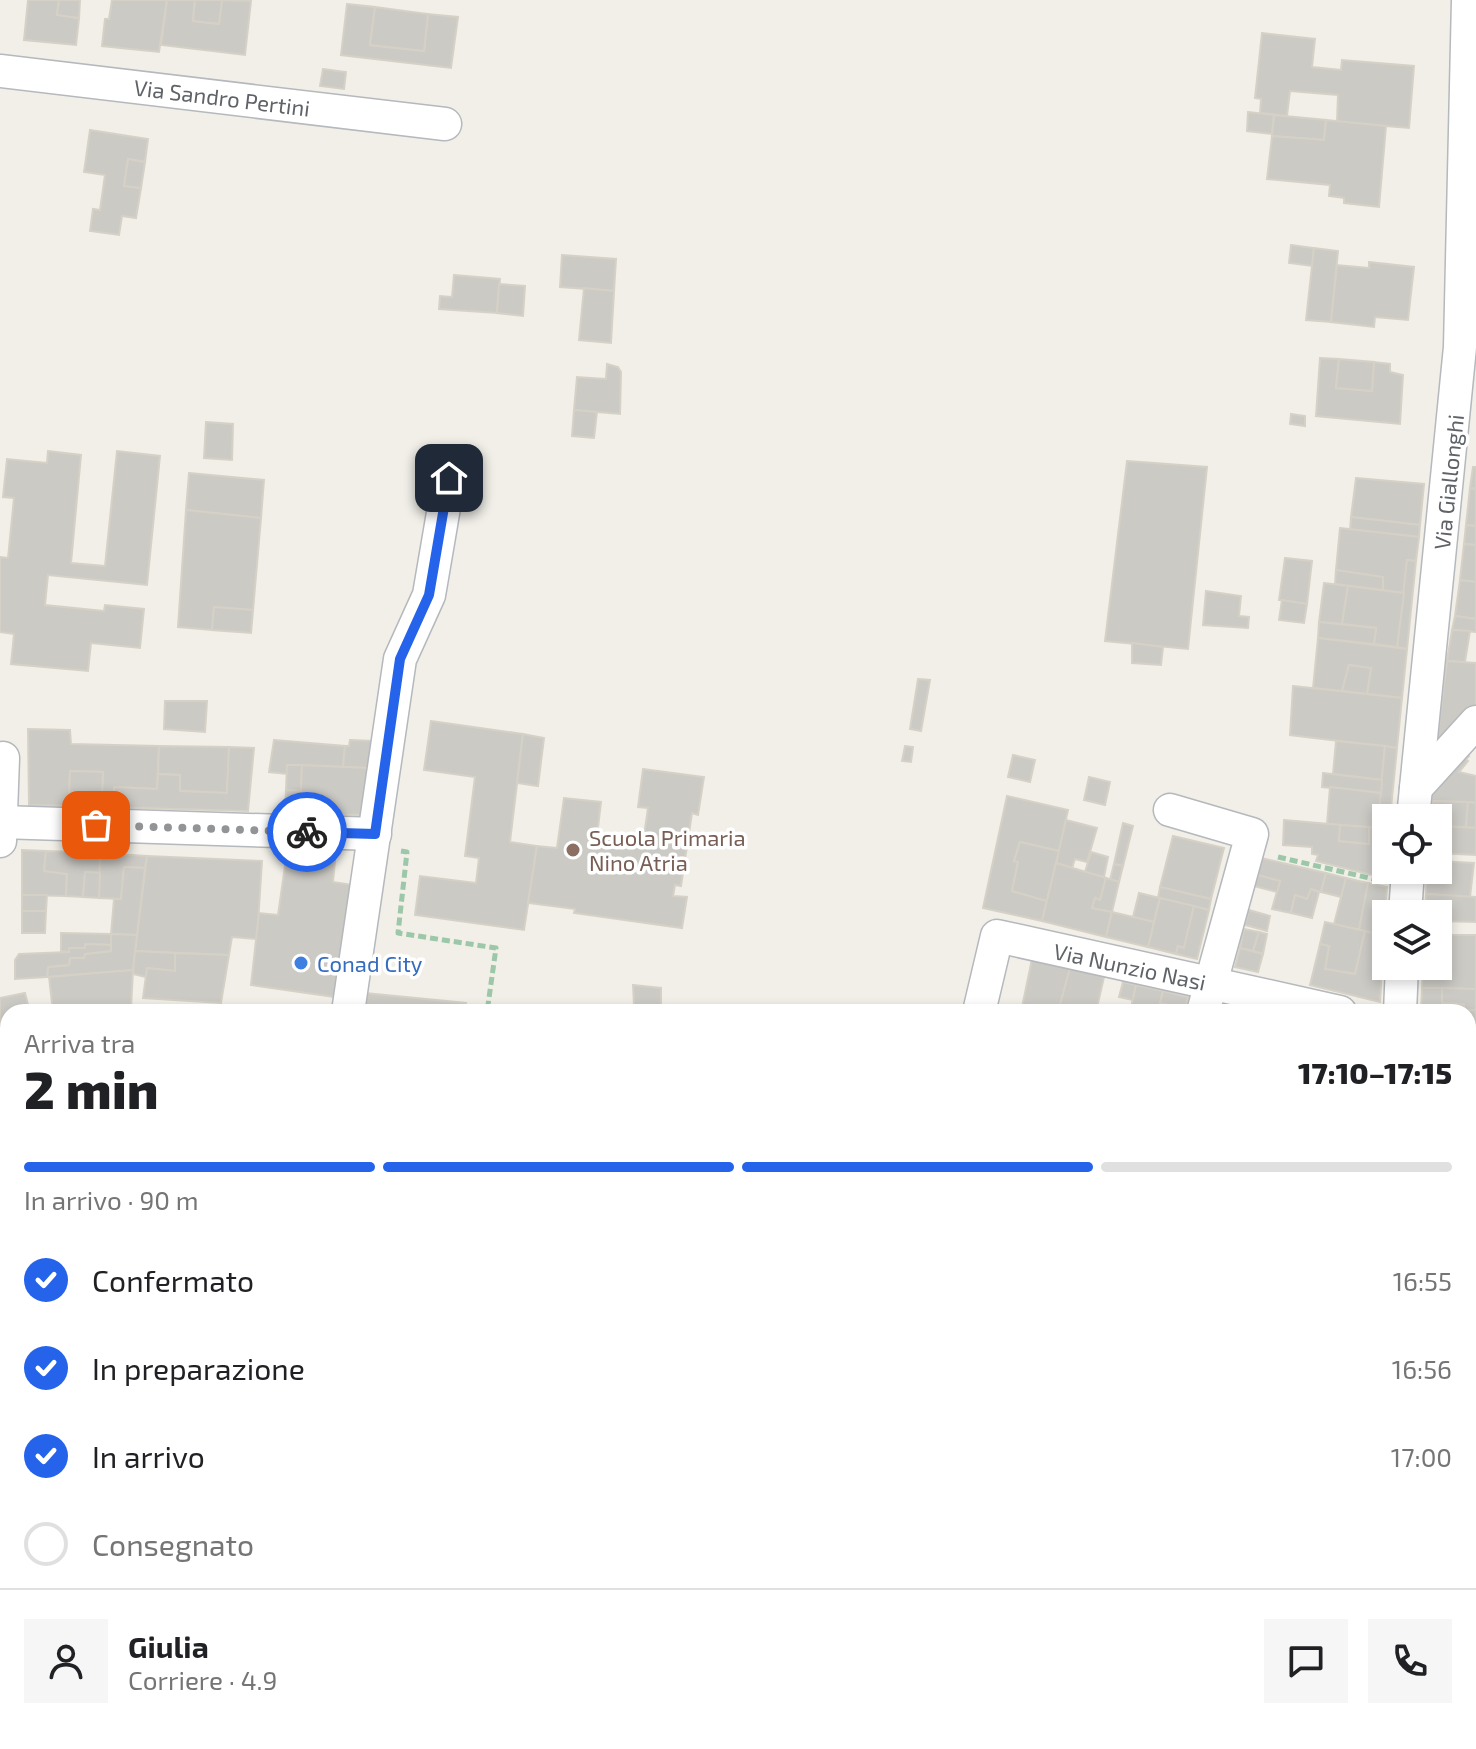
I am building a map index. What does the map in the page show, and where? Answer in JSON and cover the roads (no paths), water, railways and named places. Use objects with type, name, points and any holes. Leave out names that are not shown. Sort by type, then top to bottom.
[{"type":"street","name":"Via Giallonghi","points":[[1414,803],[1460,347],[1468,0]]},
{"type":"street","name":"Via Sandro Pertini","points":[[0,71],[445,124]]},
{"type":"street","points":[[349,1004],[400,659],[429,595],[449,478]]},
{"type":"street","points":[[1414,803],[1476,722]]},
{"type":"street","points":[[0,841],[3,758]]},
{"type":"street","points":[[1170,810],[1252,834],[1207,998]]},
{"type":"street","points":[[0,822],[374,840]]},
{"type":"street","name":"Via Nunzio Nasi","points":[[981,1004],[997,936],[1207,998],[1264,1004]]},
{"type":"street","points":[[1400,1004],[1401,980]]},
{"type":"place","name":"Scuola Primaria Nino Atria","points":[[573,850]]},
{"type":"place","name":"Conad City","points":[[301,963]]}]
